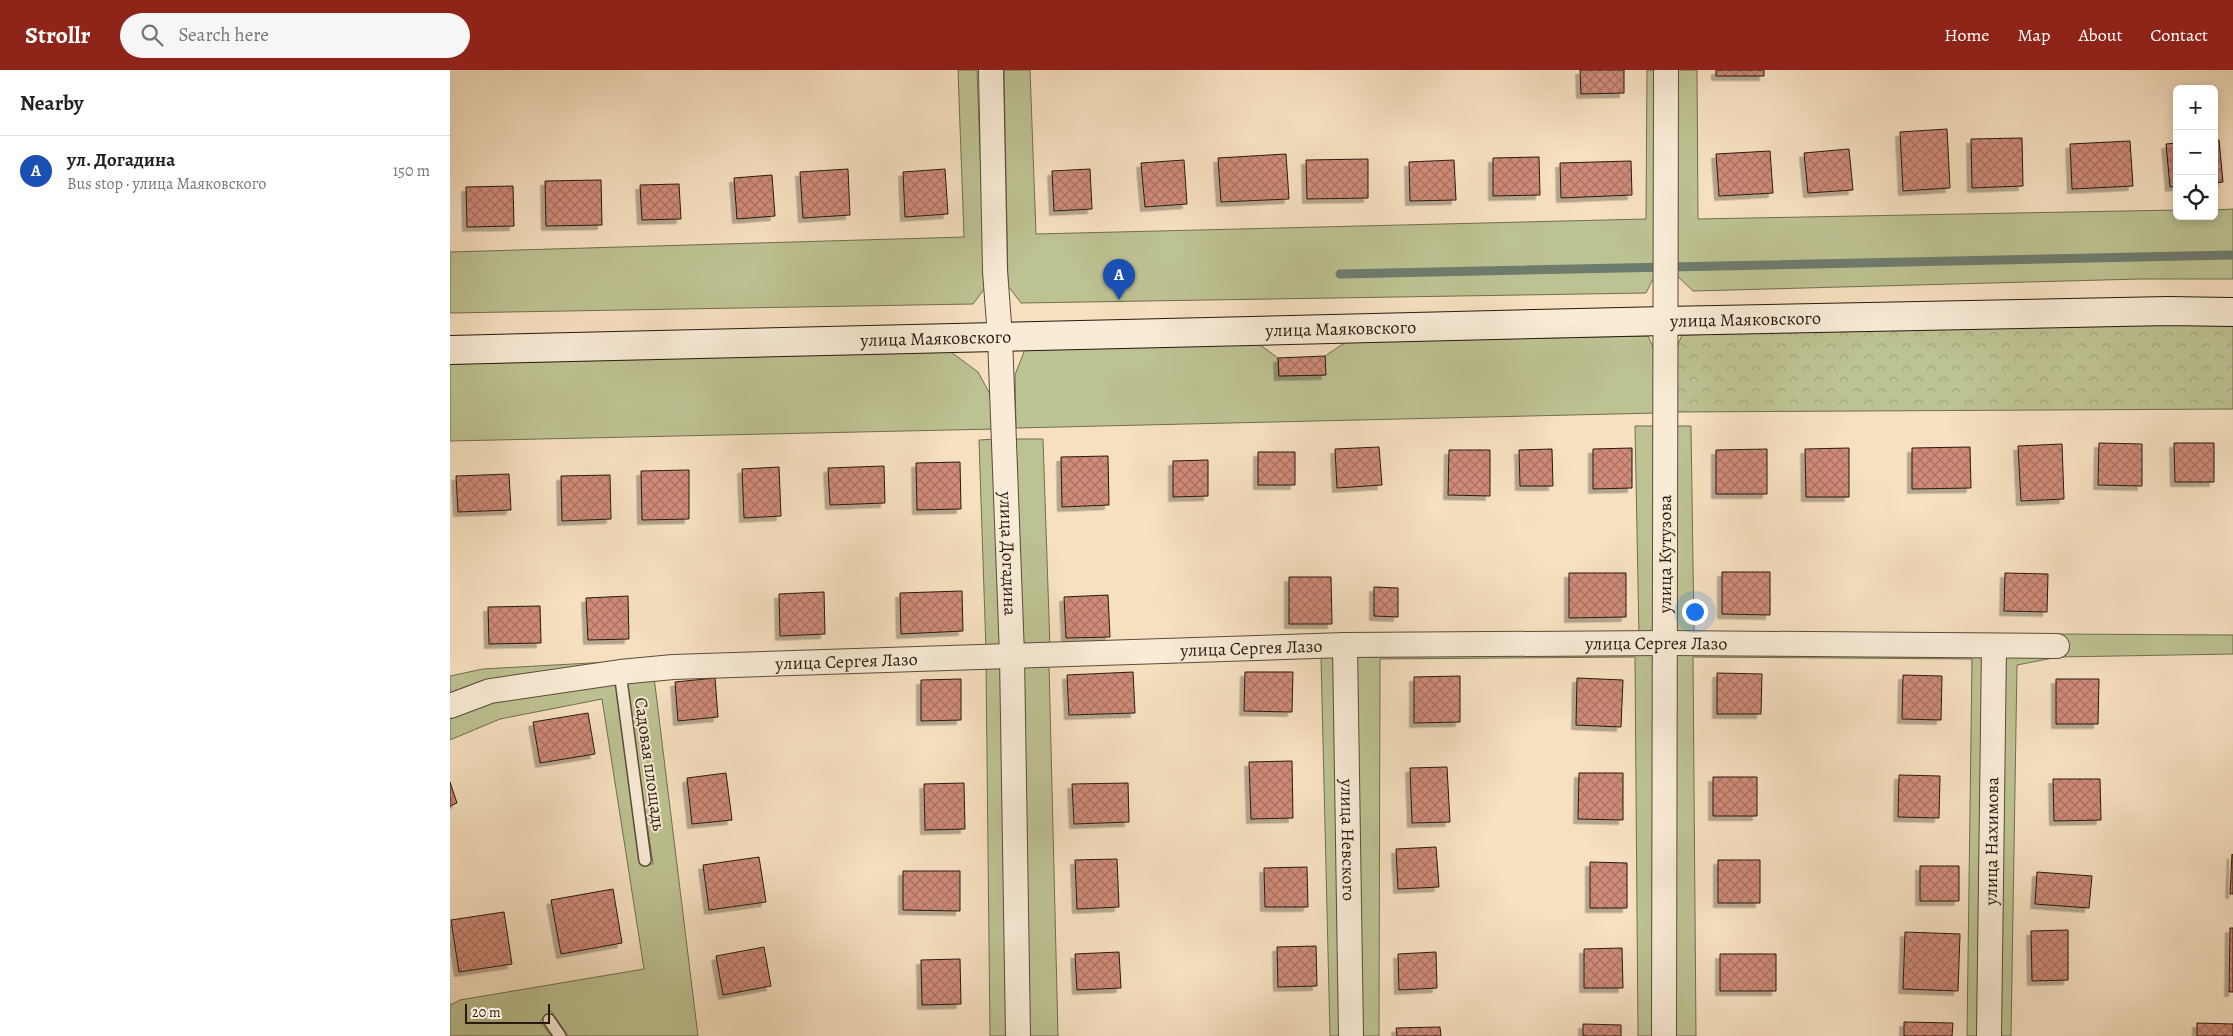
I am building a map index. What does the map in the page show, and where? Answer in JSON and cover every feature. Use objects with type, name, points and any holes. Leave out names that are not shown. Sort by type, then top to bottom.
[{"type":"main road","name":"улица Маяковского","points":[[450,350],[1665,321],[2233,312]]},
{"type":"street","name":"улица Догадина","points":[[990,70],[995,270],[1000,337],[1012,655],[1018,1036]]},
{"type":"street","name":"улица Кутузова","points":[[1664,1036],[1666,70]]},
{"type":"street","name":"улица Сергея Лазо","points":[[450,706],[490,691],[620,672],[673,667],[1345,644],[1666,642],[2057,646]]},
{"type":"street","name":"улица Невского","points":[[1345,644],[1351,1036]]},
{"type":"street","name":"улица Нахимова","points":[[1989,1036],[1994,646]]},
{"type":"lane","name":"Садовая площадь","points":[[620,672],[645,860]]},
{"type":"lane","points":[[549,1020],[560,1036]]},
{"type":"green space","points":[[958,70],[977,70],[985,288],[973,304],[450,313],[450,252],[964,237]]},
{"type":"green space","points":[[1004,70],[1030,70],[1036,234],[1646,219],[1647,70],[1657,70],[1657,271],[1646,293],[1021,303],[1008,286]]},
{"type":"green space","points":[[1676,70],[1697,70],[1698,219],[2173,210],[2173,220],[2218,220],[2218,210],[2233,209],[2233,279],[2140,279],[1693,291],[1673,272]]},
{"type":"green space","points":[[2166,324],[2233,326],[2233,409],[1674,412],[1673,356],[1682,335]]},
{"type":"green space","points":[[1648,336],[1656,354],[1657,413],[1016,428],[1015,375],[1025,349],[1259,344],[1278,358],[1279,376],[1325,375],[1325,356],[1346,342]]},
{"type":"green space","points":[[951,352],[978,372],[990,394],[995,429],[450,441],[450,364]]},
{"type":"green space","points":[[1635,426],[1660,426],[1660,637],[1639,637]]},
{"type":"green space","points":[[1674,426],[1691,426],[1694,632],[2233,635],[2233,654],[2058,657],[2017,665],[2011,1036],[1993,1036],[1998,652],[1675,636]]},
{"type":"green space","points":[[995,439],[1001,650],[986,651],[979,440]]},
{"type":"green space","points":[[1016,439],[1043,439],[1050,648],[1023,649]]},
{"type":"green space","points":[[1660,648],[1658,1036],[1638,1036],[1635,657],[1380,659],[1379,1036],[1358,1036],[1351,650]]},
{"type":"green space","points":[[1675,648],[1989,652],[1984,1036],[1967,1036],[1972,659],[1693,657],[1696,1036],[1671,1036]]},
{"type":"green space","points":[[1339,651],[1346,1036],[1330,1036],[1321,657],[1049,664],[1058,1036],[1028,1036],[1024,661]]},
{"type":"green space","points":[[681,658],[450,699],[450,676],[483,669]]},
{"type":"green space","points":[[986,662],[1001,662],[1006,1036],[990,1036]]},
{"type":"green space","points":[[654,677],[698,1036],[568,1036],[551,1011],[540,1021],[551,1036],[450,1036],[450,1005],[460,1000],[644,969],[602,699],[500,719],[450,740],[450,713],[492,698],[615,680],[640,864],[653,864],[625,678]]},
{"type":"building","points":[[1580,70],[1624,70],[1624,93],[1581,94]]},
{"type":"building","points":[[1716,70],[1764,70],[1764,76],[1716,76]]},
{"type":"building","points":[[1947,129],[1950,188],[1903,191],[1900,132]]},
{"type":"building","points":[[2022,138],[2023,186],[1972,188],[1971,139]]},
{"type":"building","points":[[2218,140],[2219,140],[2223,182],[2218,183]]},
{"type":"building","points":[[2130,141],[2133,186],[2072,189],[2070,144]]},
{"type":"building","points":[[2173,143],[2173,187],[2170,187],[2166,144]]},
{"type":"building","points":[[1849,149],[1853,190],[1808,193],[1804,153]]},
{"type":"building","points":[[1770,151],[1773,193],[1719,196],[1716,154]]},
{"type":"building","points":[[1286,154],[1289,199],[1221,202],[1218,158]]},
{"type":"building","points":[[1539,157],[1540,195],[1493,196],[1493,158]]},
{"type":"building","points":[[1368,159],[1368,198],[1307,199],[1306,160]]},
{"type":"building","points":[[1184,160],[1187,204],[1145,207],[1141,163]]},
{"type":"building","points":[[1454,160],[1456,200],[1410,201],[1409,162]]},
{"type":"building","points":[[1631,161],[1632,195],[1561,198],[1560,163]]},
{"type":"building","points":[[848,169],[850,215],[803,218],[800,172]]},
{"type":"building","points":[[945,169],[948,214],[905,217],[903,172]]},
{"type":"building","points":[[1090,169],[1092,209],[1054,211],[1052,171]]},
{"type":"building","points":[[772,175],[775,216],[737,219],[734,178]]},
{"type":"building","points":[[601,180],[602,225],[546,226],[545,181]]},
{"type":"building","points":[[679,184],[681,219],[642,220],[640,185]]},
{"type":"building","points":[[513,186],[514,226],[467,227],[466,187]]},
{"type":"building","points":[[1325,356],[1326,375],[1279,376],[1278,358]]},
{"type":"building","points":[[2099,443],[2142,444],[2142,486],[2098,485]]},
{"type":"building","points":[[2174,443],[2214,443],[2214,482],[2175,482]]},
{"type":"building","points":[[2062,444],[2064,499],[2021,501],[2018,446]]},
{"type":"building","points":[[1379,447],[1382,485],[1337,488],[1335,449]]},
{"type":"building","points":[[1970,447],[1971,488],[1912,489],[1912,448]]},
{"type":"building","points":[[1632,448],[1632,488],[1593,489],[1593,449]]},
{"type":"building","points":[[1849,448],[1849,497],[1806,497],[1805,449]]},
{"type":"building","points":[[1552,449],[1553,486],[1520,486],[1519,450]]},
{"type":"building","points":[[1767,449],[1767,494],[1716,494],[1716,450]]},
{"type":"building","points":[[1449,450],[1490,450],[1490,496],[1448,495]]},
{"type":"building","points":[[1258,452],[1295,452],[1295,485],[1258,485]]},
{"type":"building","points":[[1108,456],[1109,505],[1062,507],[1061,457]]},
{"type":"building","points":[[1208,460],[1208,496],[1173,497],[1173,461]]},
{"type":"building","points":[[960,462],[961,509],[917,510],[916,463]]},
{"type":"building","points":[[884,466],[885,503],[830,505],[828,468]]},
{"type":"building","points":[[779,467],[781,516],[744,518],[742,469]]},
{"type":"building","points":[[689,470],[689,519],[642,520],[641,471]]},
{"type":"building","points":[[509,474],[511,510],[458,512],[456,476]]},
{"type":"building","points":[[610,475],[611,519],[562,521],[561,476]]},
{"type":"building","points":[[1722,572],[1770,572],[1770,615],[1722,614]]},
{"type":"building","points":[[1569,573],[1626,573],[1626,617],[1569,618]]},
{"type":"building","points":[[2005,573],[2048,574],[2047,612],[2004,611]]},
{"type":"building","points":[[1289,577],[1331,577],[1332,624],[1289,624]]},
{"type":"building","points":[[1374,587],[1398,588],[1398,617],[1374,616]]},
{"type":"building","points":[[962,591],[963,631],[901,634],[900,593]]},
{"type":"building","points":[[824,592],[825,634],[780,636],[779,594]]},
{"type":"building","points":[[1108,595],[1110,637],[1066,638],[1064,597]]},
{"type":"building","points":[[628,596],[629,639],[588,640],[586,598]]},
{"type":"building","points":[[540,606],[541,643],[489,644],[488,607]]},
{"type":"building","points":[[1133,672],[1135,713],[1069,715],[1067,675]]},
{"type":"building","points":[[1245,672],[1293,672],[1292,712],[1244,711]]},
{"type":"building","points":[[1717,673],[1762,674],[1761,714],[1717,714]]},
{"type":"building","points":[[1903,675],[1942,676],[1941,720],[1902,719]]},
{"type":"building","points":[[1460,676],[1460,722],[1414,723],[1414,677]]},
{"type":"building","points":[[715,678],[718,717],[678,721],[675,682]]},
{"type":"building","points":[[1577,678],[1623,680],[1621,727],[1576,725]]},
{"type":"building","points":[[961,679],[961,720],[921,721],[921,680]]},
{"type":"building","points":[[2056,679],[2099,679],[2098,724],[2056,724]]},
{"type":"building","points":[[588,713],[595,754],[540,763],[533,722]]},
{"type":"building","points":[[1292,761],[1293,818],[1251,819],[1249,762]]},
{"type":"building","points":[[1447,767],[1450,822],[1412,823],[1410,768]]},
{"type":"building","points":[[726,773],[732,820],[692,824],[687,778]]},
{"type":"building","points":[[1579,773],[1623,773],[1623,820],[1578,819]]},
{"type":"building","points":[[1899,775],[1940,776],[1939,818],[1898,817]]},
{"type":"building","points":[[1713,777],[1757,777],[1757,816],[1713,816]]},
{"type":"building","points":[[2053,779],[2100,779],[2101,820],[2054,821]]},
{"type":"building","points":[[450,782],[457,803],[450,806]]},
{"type":"building","points":[[964,783],[965,829],[925,830],[924,784]]},
{"type":"building","points":[[1128,783],[1129,822],[1074,824],[1072,784]]},
{"type":"building","points":[[1436,847],[1439,887],[1398,889],[1396,849]]},
{"type":"building","points":[[2232,854],[2233,894],[2230,894]]},
{"type":"building","points":[[759,857],[766,902],[709,910],[703,865]]},
{"type":"building","points":[[1117,859],[1119,907],[1077,909],[1075,860]]},
{"type":"building","points":[[1718,860],[1760,860],[1760,903],[1718,903]]},
{"type":"building","points":[[1590,862],[1627,863],[1627,908],[1590,908]]},
{"type":"building","points":[[1920,866],[1959,866],[1959,901],[1920,901]]},
{"type":"building","points":[[1307,867],[1308,907],[1265,907],[1264,868]]},
{"type":"building","points":[[903,871],[960,871],[960,911],[903,910]]},
{"type":"building","points":[[2037,872],[2092,876],[2089,908],[2035,904]]},
{"type":"building","points":[[613,889],[622,943],[561,954],[551,900]]},
{"type":"building","points":[[504,912],[512,964],[459,972],[451,920]]},
{"type":"building","points":[[2230,928],[2233,928],[2233,992],[2229,992]]},
{"type":"building","points":[[2068,930],[2068,980],[2032,981],[2031,931]]},
{"type":"building","points":[[1905,932],[1960,934],[1958,991],[1903,989]]},
{"type":"building","points":[[1316,946],[1317,986],[1278,987],[1277,947]]},
{"type":"building","points":[[764,947],[771,986],[723,995],[716,956]]},
{"type":"building","points":[[1622,948],[1623,988],[1584,988],[1584,949]]},
{"type":"building","points":[[1119,952],[1121,988],[1077,990],[1075,954]]},
{"type":"building","points":[[1436,952],[1437,988],[1399,990],[1398,954]]},
{"type":"building","points":[[1720,954],[1776,954],[1776,991],[1720,991]]},
{"type":"building","points":[[960,959],[961,1004],[922,1005],[921,960]]},
{"type":"building","points":[[1904,1022],[1953,1023],[1952,1036],[1904,1036]]},
{"type":"building","points":[[2197,1023],[2233,1024],[2233,1036],[2197,1036]]},
{"type":"building","points":[[1583,1024],[1621,1025],[1621,1036],[1583,1036]]},
{"type":"building","points":[[1440,1027],[1441,1036],[1397,1036],[1396,1028]]},
{"type":"waterway","points":[[1340,274],[2233,255]]},
{"type":"place","name":"ул. Догадина","points":[[1119,300]]}]
